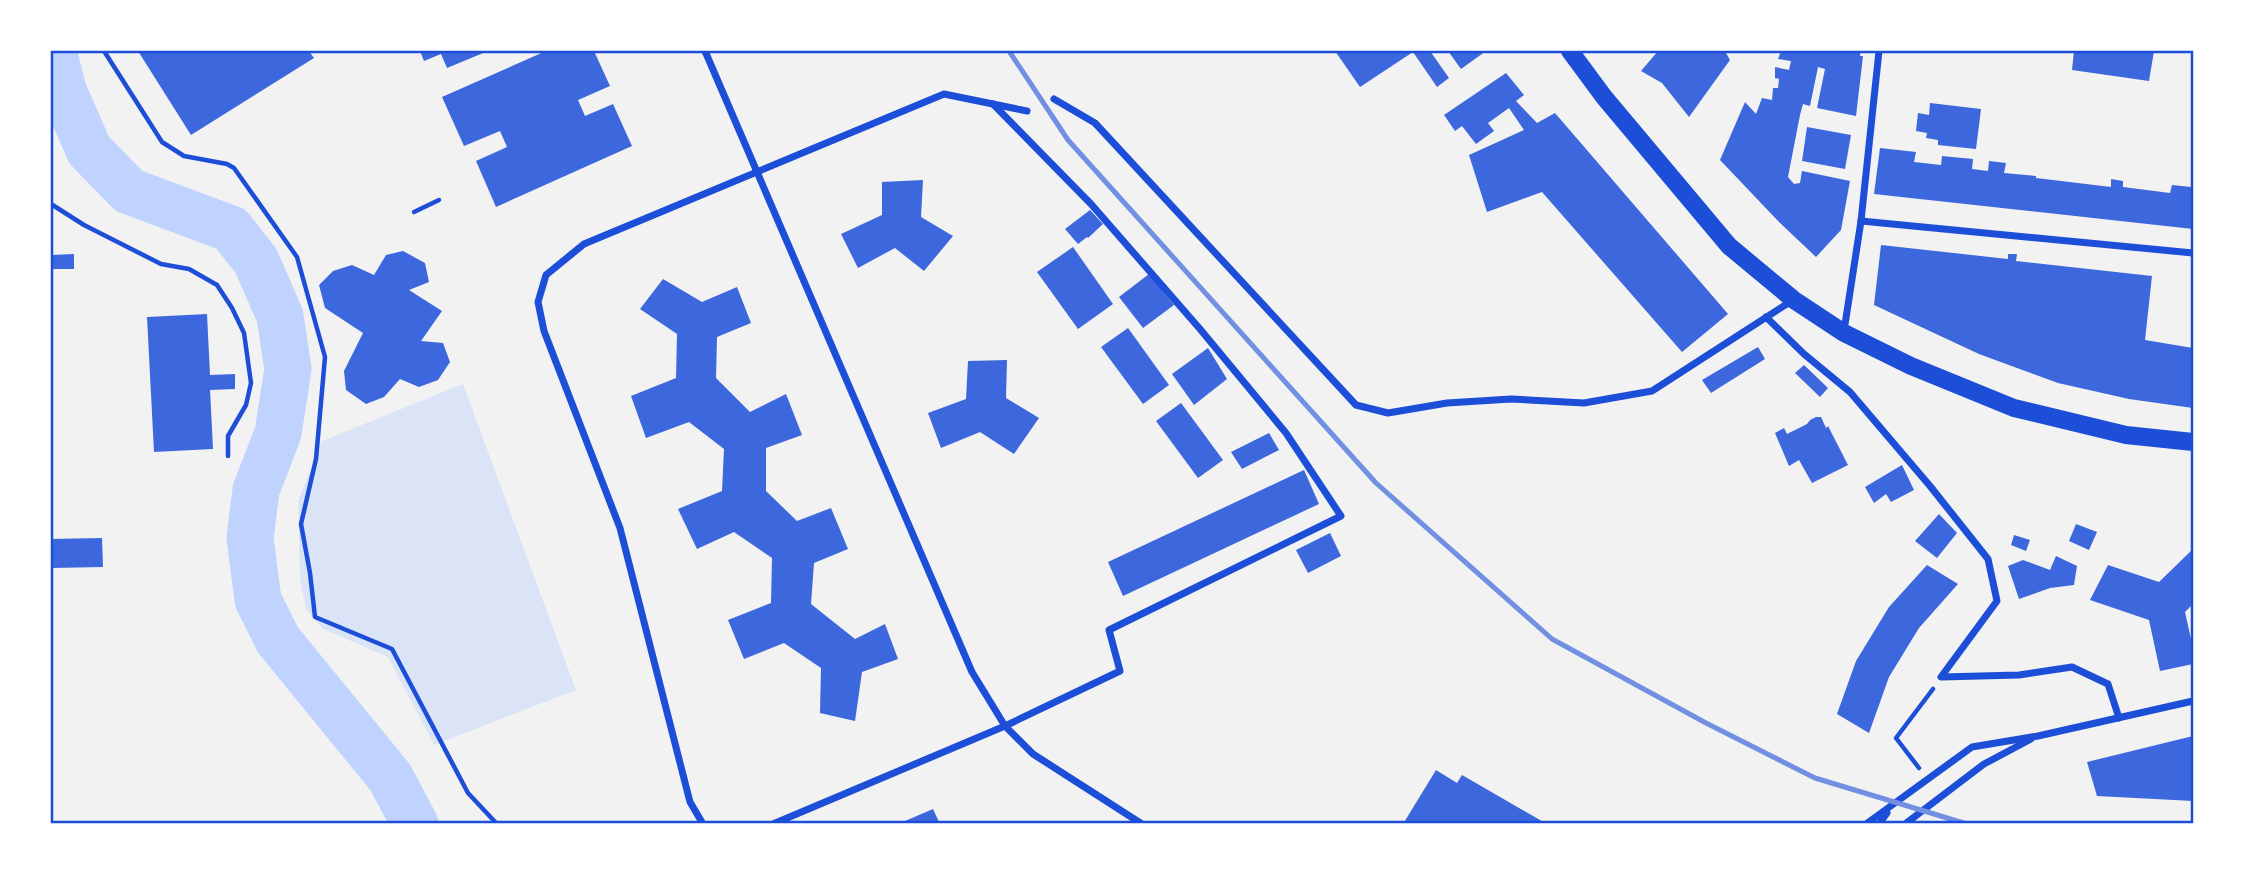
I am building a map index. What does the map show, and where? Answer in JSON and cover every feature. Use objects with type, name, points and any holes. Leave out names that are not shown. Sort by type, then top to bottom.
[{"type":"main road","points":[[1570,51],[1604,97],[1730,246],[1794,300],[1844,333],[1911,366],[2014,408],[2126,435],[2193,442]]},
{"type":"street","points":[[705,51],[972,672],[1005,726],[1033,754],[1142,824]]},
{"type":"street","points":[[1844,333],[1861,221],[1879,51]]},
{"type":"street","points":[[704,824],[690,802],[620,528],[544,331],[538,302],[546,275],[584,244],[944,94],[1027,111]]},
{"type":"street","points":[[1054,99],[1095,123],[1356,405],[1388,413],[1460,402],[1584,402],[1652,391],[1794,300]]},
{"type":"street","points":[[773,824],[1005,726],[1120,671],[1109,630],[1341,516],[1286,433],[1200,329],[1091,204],[993,104]]},
{"type":"street","points":[[1861,221],[2193,253]]},
{"type":"street","points":[[1766,317],[1804,354],[1850,391],[1988,559],[1997,601],[1941,677]]},
{"type":"street","points":[[1941,677],[2019,674],[2072,667],[2108,684],[2119,718]]},
{"type":"street","points":[[1866,824],[1972,747],[2038,736],[2193,701]]},
{"type":"street","points":[[1908,823],[1984,764],[2038,736]]},
{"type":"street","points":[[1879,824],[1892,807]]},
{"type":"path","points":[[104,51],[162,142],[184,156],[227,164],[234,168],[297,257],[325,357],[316,459],[301,524],[316,617],[392,649],[468,793],[497,824]]},
{"type":"path","points":[[414,212],[439,200]]},
{"type":"path","points":[[51,204],[85,225],[161,264],[189,269],[217,285],[244,333],[251,383],[246,405],[228,436],[228,456]]},
{"type":"path","points":[[1928,780],[1896,738],[1941,677]]},
{"type":"shaded area","points":[[463,384],[576,690],[434,745],[388,657],[323,629],[306,609],[300,579],[298,501],[322,441]]},
{"type":"building","points":[[138,51],[309,51],[314,58],[191,135]]},
{"type":"building","points":[[420,51],[488,51],[447,68],[441,54],[424,61]]},
{"type":"building","points":[[546,51],[594,51],[610,86],[578,100],[585,116],[613,104],[632,146],[496,207],[476,161],[507,147],[500,131],[464,146],[442,97]]},
{"type":"building","points":[[1335,51],[1430,51],[1449,78],[1437,87],[1413,52],[1360,87]]},
{"type":"building","points":[[1448,51],[1486,51],[1461,69]]},
{"type":"building","points":[[1658,51],[1725,51],[1730,60],[1689,117],[1662,83],[1641,71]]},
{"type":"building","points":[[1781,51],[1861,51],[1860,56],[1863,56],[1856,116],[1817,108],[1825,69],[1818,67],[1810,106],[1803,104],[1800,115],[1788,177],[1794,184],[1800,183],[1802,171],[1850,181],[1841,230],[1816,257],[1720,160],[1745,102],[1756,114],[1762,98],[1772,100],[1773,88],[1778,88],[1779,79],[1775,78],[1775,67],[1789,70],[1791,61],[1778,59]]},
{"type":"building","points":[[2074,51],[2154,51],[2149,81],[2072,70]]},
{"type":"building","points":[[1506,73],[1524,95],[1516,101],[1537,123],[1555,113],[1728,314],[1682,352],[1542,192],[1487,212],[1469,155],[1524,130],[1509,108],[1488,123],[1494,131],[1476,144],[1462,126],[1455,131],[1444,115]]},
{"type":"building","points":[[1930,103],[1981,109],[1976,149],[1938,145],[1938,140],[1926,138],[1927,133],[1916,131],[1918,113],[1929,115]]},
{"type":"building","points":[[1807,127],[1851,135],[1845,169],[1802,161]]},
{"type":"building","points":[[1880,148],[1916,152],[1914,162],[1941,165],[1942,156],[1973,159],[1972,169],[1988,171],[1989,161],[2006,163],[2004,173],[2036,178],[2111,187],[2111,179],[2123,181],[2123,187],[2170,193],[2172,185],[2191,187],[2193,229],[1874,194]]},
{"type":"building","points":[[923,180],[921,217],[953,236],[924,271],[895,248],[858,268],[841,234],[882,215],[882,182]]},
{"type":"building","points":[[1090,210],[1103,224],[1078,244],[1065,229]]},
{"type":"building","points":[[1881,245],[2008,259],[2008,254],[2017,254],[2016,261],[2152,276],[2145,340],[2193,348],[2193,408],[2129,399],[2058,383],[1979,354],[1874,305]]},
{"type":"building","points":[[1073,247],[1113,304],[1078,329],[1037,272]]},
{"type":"building","points":[[403,251],[425,263],[429,282],[409,290],[442,311],[421,341],[443,343],[450,362],[438,380],[419,387],[400,379],[384,397],[366,404],[346,390],[344,371],[363,333],[325,308],[319,285],[333,271],[352,265],[374,275],[386,255]]},
{"type":"building","points":[[74,254],[74,269],[51,269],[51,255]]},
{"type":"building","points":[[1149,274],[1174,305],[1143,328],[1119,297]]},
{"type":"building","points":[[663,279],[702,302],[737,287],[751,323],[717,337],[716,378],[750,412],[786,394],[802,435],[766,448],[766,491],[797,521],[831,508],[848,549],[814,563],[811,604],[855,639],[885,624],[898,659],[862,672],[855,721],[820,713],[821,668],[784,643],[744,659],[728,620],[771,603],[772,558],[734,532],[697,549],[678,509],[722,491],[724,449],[689,422],[646,438],[631,396],[676,378],[677,334],[640,309]]},
{"type":"building","points":[[207,314],[210,375],[235,374],[235,389],[210,390],[213,449],[154,452],[147,317]]},
{"type":"building","points":[[1128,328],[1169,385],[1143,404],[1101,347]]},
{"type":"building","points":[[1758,347],[1765,359],[1711,393],[1702,380]]},
{"type":"building","points":[[1208,348],[1227,379],[1194,405],[1172,374]]},
{"type":"building","points":[[1007,360],[1006,398],[1039,418],[1014,454],[980,432],[941,448],[928,413],[966,399],[968,361]]},
{"type":"building","points":[[1804,365],[1828,388],[1820,397],[1795,373]]},
{"type":"building","points":[[1181,403],[1223,460],[1198,478],[1156,421]]},
{"type":"building","points":[[1816,417],[1821,417],[1826,428],[1828,426],[1848,465],[1812,483],[1799,460],[1789,466],[1775,433],[1784,428],[1787,434]]},
{"type":"building","points":[[1269,433],[1279,450],[1242,469],[1231,452]]},
{"type":"building","points":[[1902,465],[1914,490],[1891,502],[1886,494],[1874,503],[1865,487]]},
{"type":"building","points":[[1304,470],[1319,504],[1123,596],[1108,562]]},
{"type":"building","points":[[1939,514],[1957,533],[1937,558],[1915,541]]},
{"type":"building","points":[[2076,524],[2097,532],[2089,550],[2069,541]]},
{"type":"building","points":[[1330,533],[1341,556],[1308,573],[1296,550]]},
{"type":"building","points":[[2014,535],[2030,540],[2026,551],[2011,545]]},
{"type":"building","points":[[102,538],[103,567],[51,568],[51,539]]},
{"type":"building","points":[[2193,549],[2193,604],[2185,612],[2193,648],[2193,664],[2160,671],[2149,620],[2090,600],[2108,565],[2159,582]]},
{"type":"building","points":[[2056,556],[2077,566],[2074,585],[2050,588],[2019,599],[2008,566],[2023,560],[2050,570]]},
{"type":"building","points":[[1927,565],[1958,584],[1919,628],[1889,677],[1869,733],[1837,714],[1856,661],[1889,607]]},
{"type":"building","points":[[2193,736],[2193,801],[2097,796],[2087,762]]},
{"type":"building","points":[[1436,770],[1457,783],[1462,775],[1547,824],[1403,824]]},
{"type":"building","points":[[933,809],[940,824],[898,824]]},
{"type":"waterway","points":[[53,51],[63,90],[89,150],[129,191],[231,229],[256,261],[280,316],[288,369],[278,433],[256,490],[250,538],[258,600],[278,640],[390,777],[415,824]]},
{"type":"railway","points":[[1009,51],[1068,140],[1376,483],[1552,639],[1706,723],[1815,778],[1967,824]]}]
